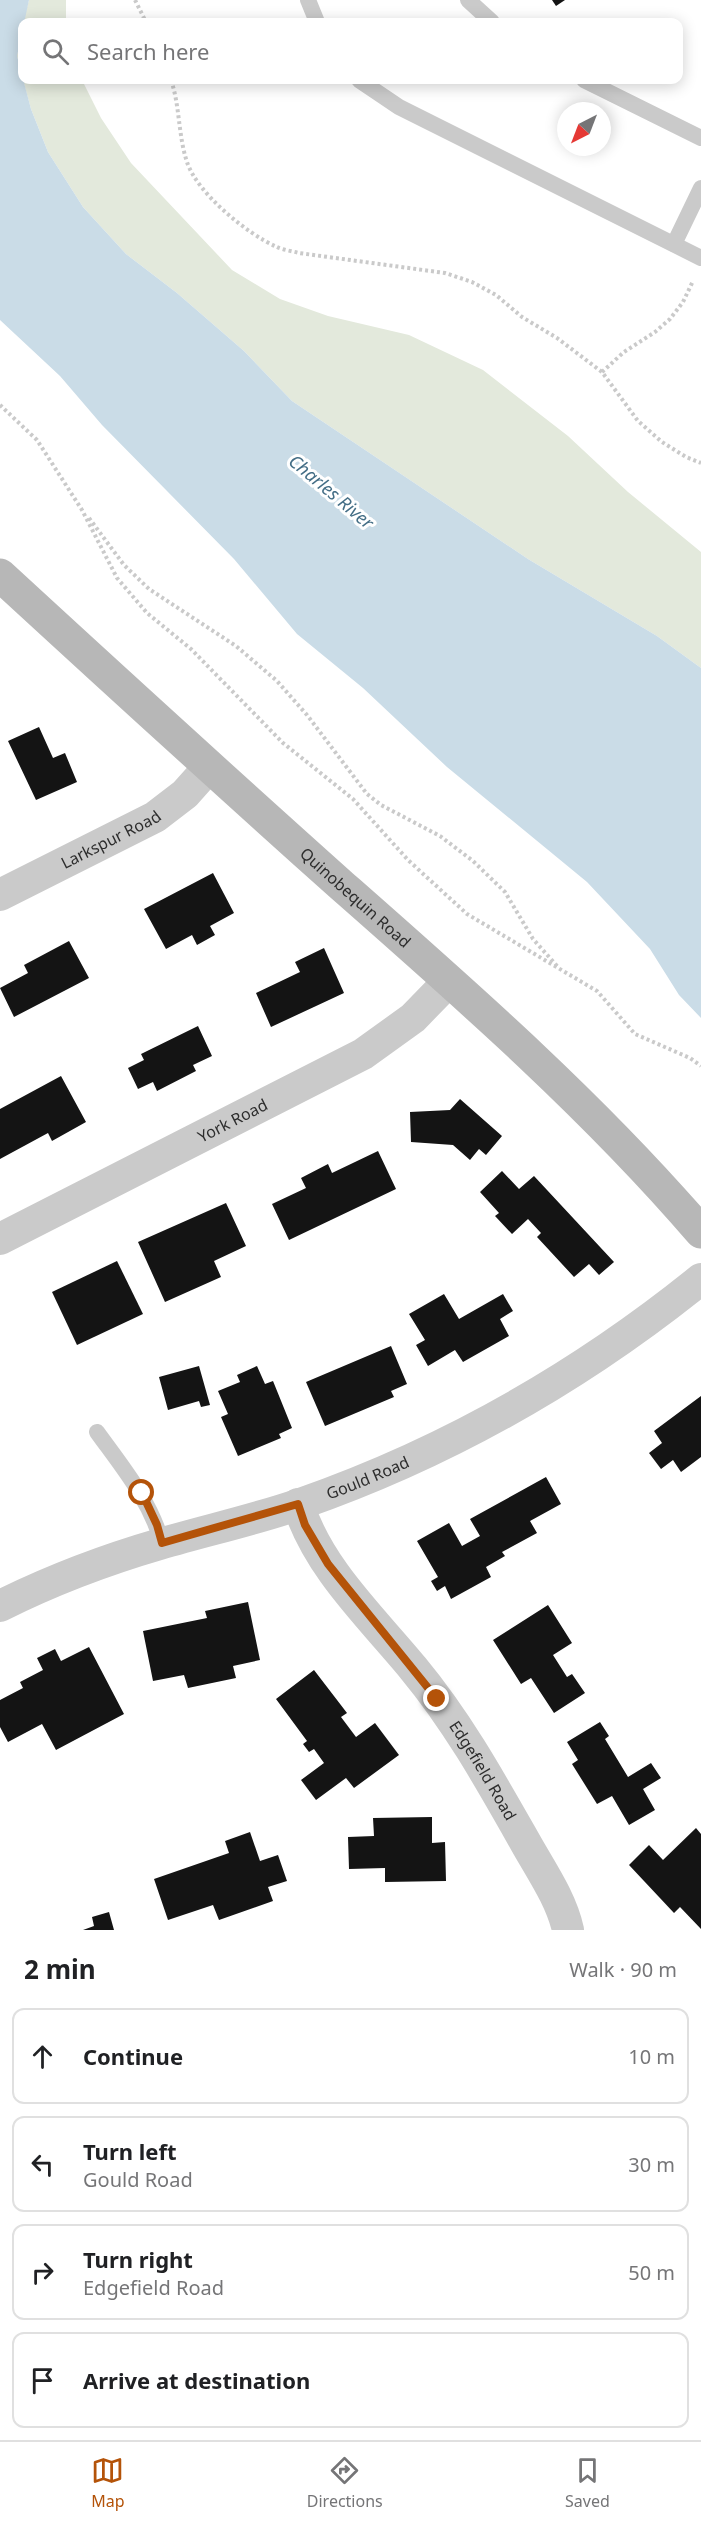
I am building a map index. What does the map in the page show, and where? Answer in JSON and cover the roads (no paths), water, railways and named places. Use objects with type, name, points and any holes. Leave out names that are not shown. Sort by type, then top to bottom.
[{"type":"main road","name":"Quinobequin Road","points":[[0,575],[567,1090],[701,1232]]},
{"type":"street","name":"Larkspur Road","points":[[0,894],[155,817],[185,794],[209,767]]},
{"type":"street","name":"York Road","points":[[0,1239],[354,1059],[412,1018],[449,981]]},
{"type":"street","name":"Gould Road","points":[[0,1606],[71,1573],[162,1543],[298,1504],[423,1454],[506,1413],[586,1362],[701,1279]]},
{"type":"street","name":"Edgefield Road","points":[[298,1504],[305,1525],[328,1564],[437,1699],[479,1760],[548,1882],[568,1930]]},
{"type":"lane","points":[[308,0],[315,18]]},
{"type":"lane","points":[[468,0],[488,18]]},
{"type":"lane","points":[[365,84],[399,107],[674,244],[699,266]]},
{"type":"lane","points":[[592,84],[701,138]]},
{"type":"lane","points":[[674,244],[701,188]]},
{"type":"lane","points":[[97,1432],[142,1493],[157,1525],[162,1543]]},
{"type":"water","name":"Charles River","points":[[0,0],[29,0],[25,18],[18,18],[18,84],[24,84],[31,109],[48,152],[83,207],[126,254],[177,293],[244,351],[292,401],[528,559],[657,636],[701,668],[701,1018],[679,995],[650,949],[587,882],[447,767],[363,688],[297,634],[234,559],[102,425],[60,376],[0,320]]}]
